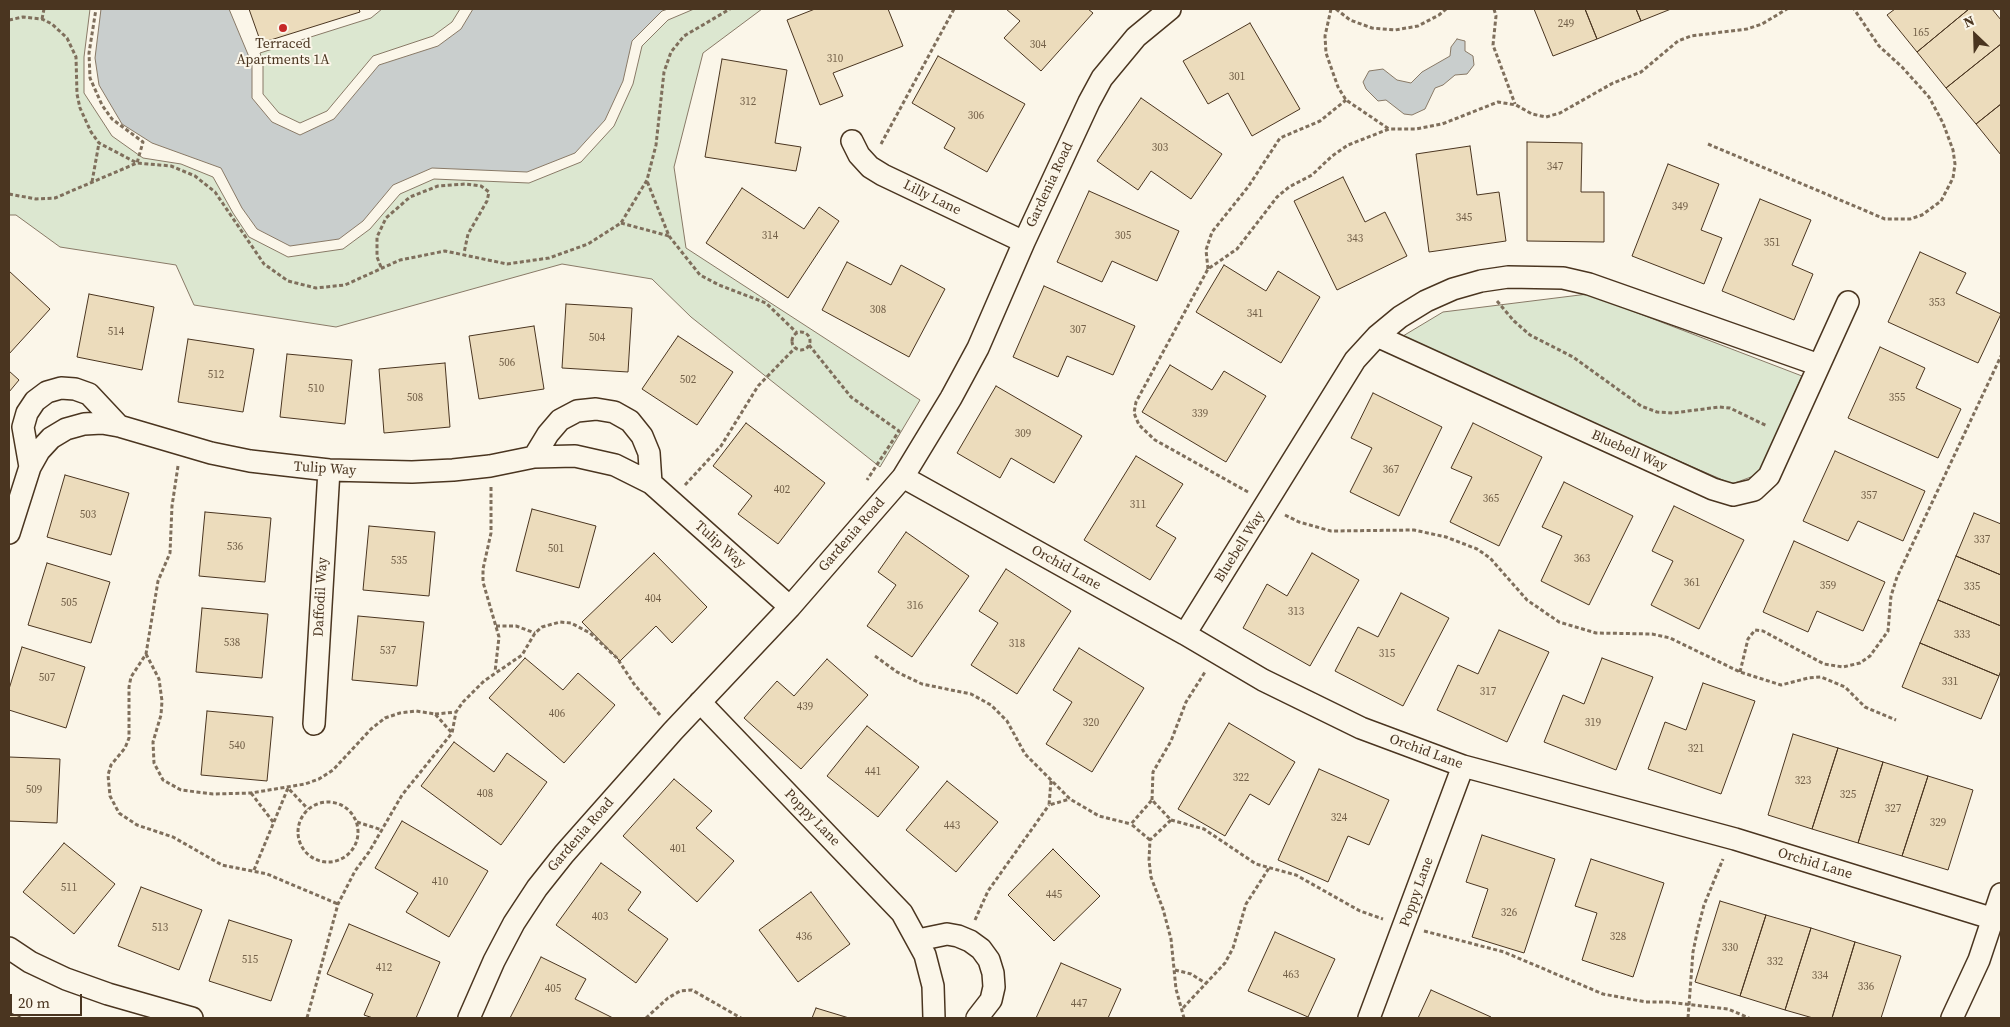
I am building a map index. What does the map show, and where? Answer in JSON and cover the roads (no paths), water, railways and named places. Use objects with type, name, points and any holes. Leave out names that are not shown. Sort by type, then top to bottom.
[{"type":"street","name":"Gardenia Road","points":[[469,1018],[494,961],[514,923],[537,888],[564,854],[673,731],[790,607],[903,477],[951,398],[978,348],[1024,242],[1102,78],[1136,37],[1170,9]]},
{"type":"street","name":"Lilly Lane","points":[[852,141],[859,155],[870,167],[1024,242]]},
{"type":"street","name":"Bluebell Way","points":[[1185,634],[1355,360],[1377,336],[1400,317],[1426,301],[1453,289],[1481,281],[1536,276],[1563,278],[1589,284],[1819,365]]},
{"type":"street","name":"Bluebell Way","points":[[1377,336],[1723,493],[1744,494],[1763,484],[1770,476],[1848,302]]},
{"type":"street","name":"Tulip Way","points":[[30,467],[23,427],[27,412],[35,401],[47,392],[61,388],[75,389],[89,394],[119,426]]},
{"type":"street","points":[[534,457],[548,434],[560,420],[577,411],[596,409],[614,412],[630,422],[642,436],[649,453],[651,483]]},
{"type":"street","name":"Tulip Way","points":[[9,533],[30,467],[45,445],[66,429],[93,423],[119,426],[182,445],[250,461],[329,470],[412,472],[490,466],[534,457],[575,456],[595,460],[633,473],[651,483],[790,607]]},
{"type":"street","name":"Daffodil Way","points":[[314,724],[329,470]]},
{"type":"street","name":"Orchid Lane","points":[[903,477],[1216,653],[1312,705],[1361,728],[1463,766],[1735,839],[1994,918]]},
{"type":"street","name":"Poppy Lane","points":[[700,702],[892,902],[918,940],[924,955],[933,986],[934,1018]]},
{"type":"street","name":"Poppy Lane","points":[[1369,1018],[1463,766]]},
{"type":"street","points":[[1952,1018],[1979,960],[2001,894]]},
{"type":"street","points":[[918,940],[946,934],[970,941],[981,949],[989,960],[993,973],[994,987],[991,1000],[977,1018]]},
{"type":"street","points":[[9,948],[30,962],[66,979],[108,994],[192,1018]]},
{"type":"place","name":"Terraced Apartments 1A","points":[[283,28]]}]
